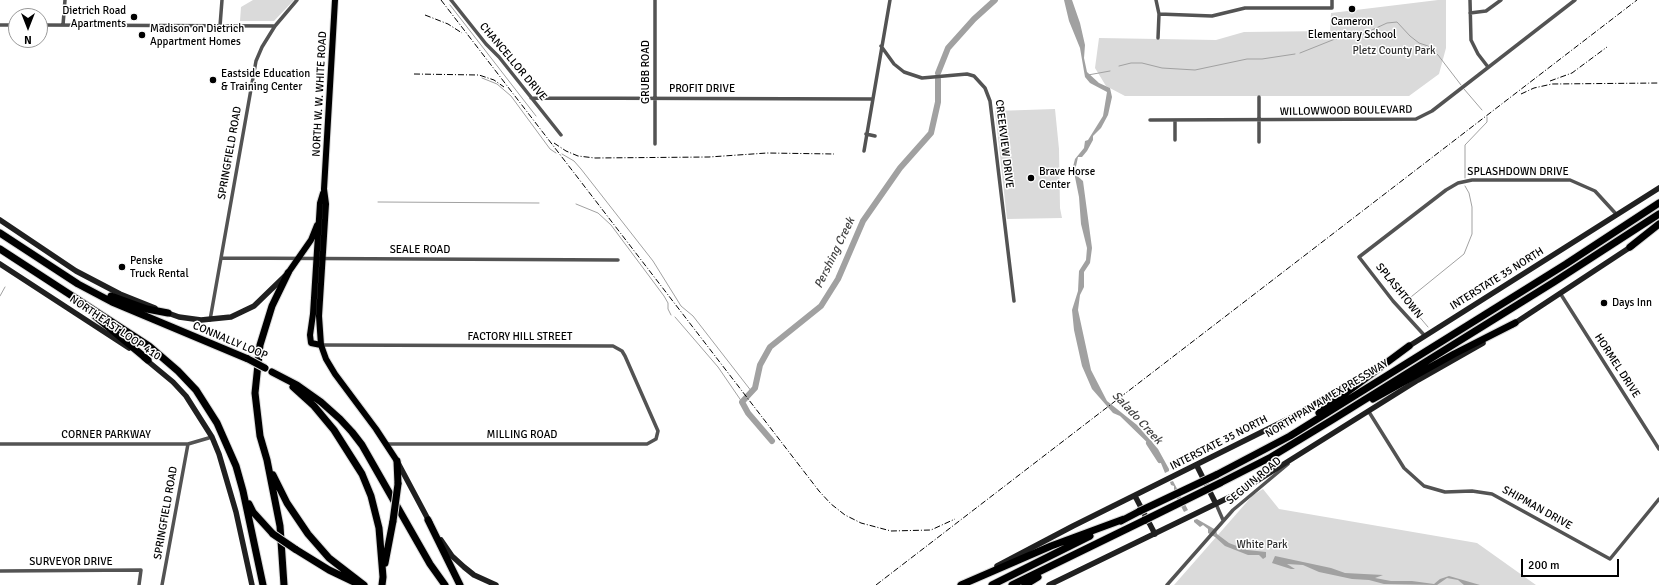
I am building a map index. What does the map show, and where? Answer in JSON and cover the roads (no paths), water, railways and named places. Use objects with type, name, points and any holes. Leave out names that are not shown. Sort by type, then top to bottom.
[{"type":"highway","name":"NORTH PAN AM EXPRESSWAY","points":[[992,585],[1216,475],[1267,448],[1499,306],[1659,203]]},
{"type":"highway","name":"NORTH PAN AM EXPRESSWAY","points":[[1012,585],[1271,457],[1659,214]]},
{"type":"highway","points":[[1630,248],[1659,224]]},
{"type":"highway","name":"CONNALLY LOOP","points":[[0,234],[78,284],[144,316],[248,359],[265,368],[314,406],[334,430],[362,474],[371,496],[379,528],[383,577],[382,585]]},
{"type":"highway","points":[[0,249],[149,346],[178,370],[196,390],[223,435],[236,466],[243,491],[263,585]]},
{"type":"highway","points":[[284,585],[280,526],[257,413],[256,372],[264,328],[288,273]]},
{"type":"highway","points":[[78,284],[147,309],[168,313]]},
{"type":"highway","points":[[72,296],[148,360]]},
{"type":"highway","points":[[1332,420],[1515,323]]},
{"type":"highway","points":[[1267,448],[1378,370],[1409,346]]},
{"type":"highway","points":[[272,372],[297,385],[321,402],[352,432],[362,445],[430,564],[445,585]]},
{"type":"highway","points":[[267,460],[287,503],[308,534],[329,558],[364,585]]},
{"type":"highway","points":[[383,577],[398,484],[397,461]]},
{"type":"highway","points":[[243,491],[253,512],[273,534],[329,570],[360,585]]},
{"type":"highway","points":[[961,585],[1051,546],[1124,519]]},
{"type":"highway","points":[[428,520],[460,585]]},
{"type":"highway","points":[[1025,585],[1060,561]]},
{"type":"main road","name":"NORTH W. W. WHITE ROAD","points":[[321,345],[312,345],[310,339],[326,204],[324,189],[335,0]]},
{"type":"main road","name":"INTERSTATE 35 NORTH","points":[[961,585],[1294,416],[1409,346],[1659,188]]},
{"type":"main road","name":"NORTH W. W. WHITE ROAD","points":[[324,189],[320,203],[319,220],[319,316],[321,345],[326,359],[335,374],[387,444],[397,461]]},
{"type":"main road","points":[[0,220],[76,271],[120,294],[168,313],[191,320],[210,320],[231,316],[254,306],[288,273]]},
{"type":"main road","name":"NORTH W. W. WHITE ROAD","points":[[288,273],[311,240],[319,220]]},
{"type":"main road","points":[[1049,585],[1216,504],[1262,479],[1418,380],[1515,323],[1659,228]]},
{"type":"main road","name":"NORTHEAST LOOP 410","points":[[0,264],[148,360],[186,396],[212,437],[219,454],[234,505],[252,585]]},
{"type":"main road","points":[[397,461],[428,520],[452,556],[474,575],[496,585]]},
{"type":"main road","points":[[1196,466],[1216,504]]},
{"type":"main road","points":[[1135,496],[1155,534]]},
{"type":"street","points":[[63,25],[65,0]]},
{"type":"street","points":[[220,26],[222,0]]},
{"type":"street","name":"SPRINGFIELD ROAD","points":[[210,320],[256,61],[262,47],[275,26],[297,0]]},
{"type":"street","name":"CHANCELLOR DRIVE","points":[[451,0],[486,44],[499,56],[561,135]]},
{"type":"street","name":"GRUBB ROAD","points":[[655,0],[655,144]]},
{"type":"street","points":[[864,151],[890,0]]},
{"type":"street","points":[[1156,0],[1159,14],[1158,38]]},
{"type":"street","points":[[1159,14],[1212,16],[1245,8],[1332,8],[1332,0]]},
{"type":"street","points":[[1470,0],[1472,44],[1488,67]]},
{"type":"street","points":[[1470,12],[1486,11],[1501,0]]},
{"type":"street","name":"WILLOWWOOD BOULEVARD","points":[[1150,120],[1258,121],[1416,119],[1432,110],[1575,0]]},
{"type":"street","points":[[48,25],[275,26]]},
{"type":"street","name":"CREEKVIEW DRIVE","points":[[881,46],[894,64],[904,72],[922,78],[967,74],[974,76],[986,88],[990,101],[1014,301]]},
{"type":"street","points":[[1258,97],[1259,142]]},
{"type":"street","name":"PROFIT DRIVE","points":[[531,98],[873,98]]},
{"type":"street","points":[[1175,121],[1175,140]]},
{"type":"street","points":[[866,134],[876,136]]},
{"type":"street","name":"SPLASHDOWN DRIVE","points":[[1359,257],[1440,194],[1464,181],[1478,179],[1570,180],[1595,191],[1617,215]]},
{"type":"street","name":"SPLASHTOWN","points":[[1359,257],[1393,301],[1424,336]]},
{"type":"street","name":"SEALE ROAD","points":[[221,258],[618,260]]},
{"type":"street","name":"HORMEL DRIVE","points":[[1560,293],[1659,449]]},
{"type":"street","name":"FACTORY HILL STREET","points":[[321,345],[613,346],[618,348],[625,356],[658,427],[656,439]]},
{"type":"street","name":"SHIPMAN DRIVE","points":[[1369,412],[1404,468],[1424,486],[1446,492],[1472,491],[1492,494],[1610,559],[1659,498]]},
{"type":"street","name":"CORNER PARKWAY","points":[[0,444],[188,444],[212,437]]},
{"type":"street","name":"MILLING ROAD","points":[[387,444],[647,444],[656,439]]},
{"type":"street","name":"SPRINGFIELD ROAD","points":[[162,585],[188,444]]},
{"type":"street","name":"SEGUIN ROAD","points":[[1167,585],[1223,520],[1242,501],[1297,457]]},
{"type":"street","name":"SEGUIN ROAD","points":[[1216,504],[1223,520]]},
{"type":"street","name":"SURVEYOR DRIVE","points":[[0,571],[141,570],[139,585]]},
{"type":"waterway","name":"Pershing Creek","points":[[938,73],[948,48],[974,19],[995,0]]},
{"type":"waterway","points":[[450,5],[536,116]]},
{"type":"waterway","points":[[1300,53],[1335,39],[1361,35],[1387,23],[1397,22],[1410,36],[1419,43],[1428,46],[1438,55],[1461,85]]},
{"type":"waterway","points":[[1119,66],[1131,63],[1142,63],[1162,68],[1195,70],[1247,59],[1262,59],[1295,54]]},
{"type":"waterway","points":[[1088,75],[1110,71]]},
{"type":"waterway","points":[[482,78],[497,84],[511,96],[550,149],[556,153]]},
{"type":"waterway","name":"Pershing Creek","points":[[772,441],[748,413],[742,402],[755,388],[760,365],[770,347],[821,306],[838,279],[863,221],[900,168],[931,133],[938,102],[938,79]]},
{"type":"waterway","points":[[1464,89],[1482,110]]},
{"type":"waterway","points":[[1465,178],[1465,145],[1487,122],[1487,117]]},
{"type":"waterway","points":[[562,154],[574,161],[581,169],[653,261],[681,306],[693,316],[752,392]]},
{"type":"waterway","points":[[1428,327],[1406,301],[1464,254],[1472,234],[1472,207],[1469,193],[1465,186]]},
{"type":"waterway","points":[[378,202],[539,203]]},
{"type":"waterway","points":[[576,204],[598,213],[611,225],[664,296],[668,303],[668,309],[671,315]]},
{"type":"waterway","points":[[0,296],[5,287]]},
{"type":"waterway","points":[[675,317],[718,367],[742,402]]},
{"type":"waterway","name":"Salado Creek","points":[[1149,443],[1160,460]]},
{"type":"railway","points":[[441,0],[819,491],[831,504],[845,515],[861,523],[891,531],[931,530],[955,519]]},
{"type":"railway","points":[[876,585],[1637,0]]},
{"type":"railway","points":[[425,15],[448,24],[462,33]]},
{"type":"railway","points":[[1550,81],[1572,73],[1607,47]]},
{"type":"railway","points":[[414,74],[479,75],[494,80],[504,87]]},
{"type":"railway","points":[[1521,94],[1534,88],[1552,84],[1659,83]]},
{"type":"railway","points":[[554,143],[566,151],[578,156],[595,158],[709,157],[767,153],[834,154]]},
{"type":"place","name":"Cameron Elementary School","points":[[1352,9]]},
{"type":"place","name":"Dietrich Road Apartments","points":[[134,17]]},
{"type":"place","name":"Madison on Dietrich Appartment Homes","points":[[142,35]]},
{"type":"place","name":"Eastside Education & Training Center","points":[[213,80]]},
{"type":"place","name":"Brave Horse Center","points":[[1031,178]]},
{"type":"place","name":"Penske Truck Rental","points":[[122,267]]},
{"type":"place","name":"Days Inn","points":[[1604,303]]},
{"type":"park label","name":"Pletz County Park","points":[[1394,51]]},
{"type":"park label","name":"White Park","points":[[1262,545]]}]
